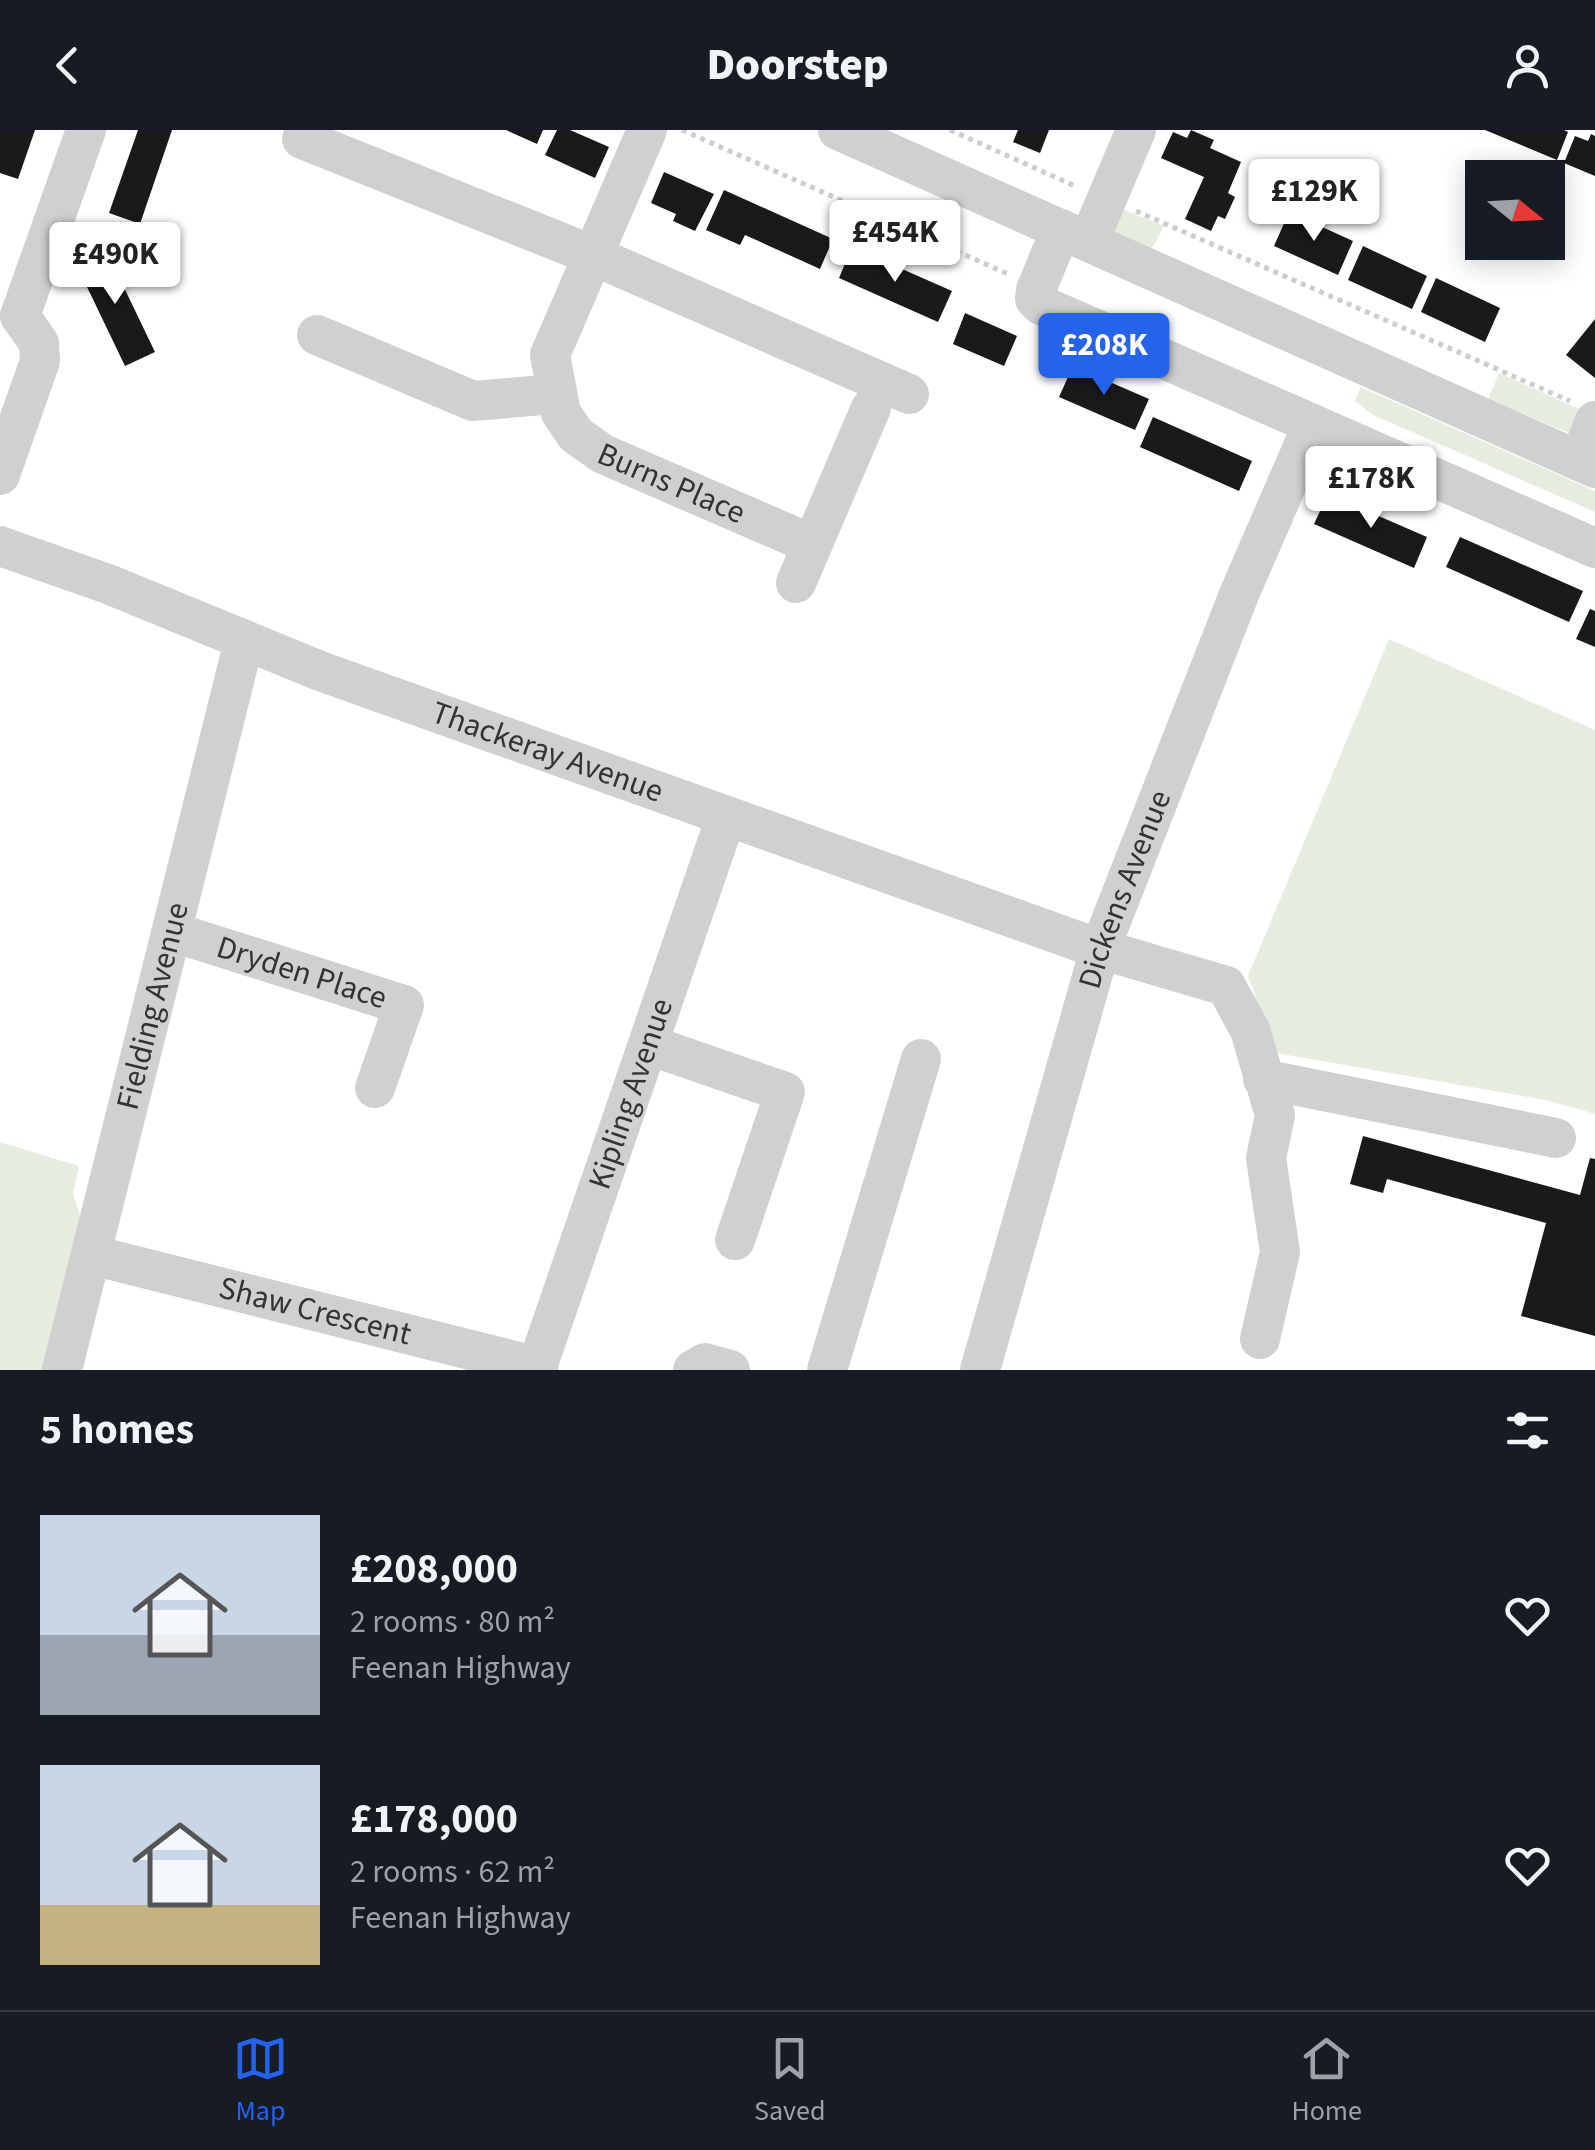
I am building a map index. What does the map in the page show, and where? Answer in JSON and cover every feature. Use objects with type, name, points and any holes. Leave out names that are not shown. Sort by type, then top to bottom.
[{"type":"street","points":[[0,475],[40,361],[39,343],[10,318],[86,130]]},
{"type":"street","points":[[317,334],[473,401],[554,394],[550,356],[647,130]]},
{"type":"street","points":[[838,130],[1587,464],[1588,414]]},
{"type":"street","points":[[1136,130],[1107,200],[1075,235],[1036,290],[1037,302],[1595,548]]},
{"type":"street","points":[[302,139],[592,255],[909,394]]},
{"type":"street","name":"Burns Place","points":[[554,394],[576,435],[603,454],[812,544]]},
{"type":"street","points":[[796,583],[870,408]]},
{"type":"street","name":"Dickens Avenue","points":[[980,1370],[1100,948],[1240,592],[1313,424]]},
{"type":"street","name":"Thackeray Avenue","points":[[0,546],[726,817],[1100,948],[1226,986],[1250,1030],[1263,1079]]},
{"type":"street","name":"Fielding Avenue","points":[[62,1370],[244,640]]},
{"type":"street","name":"Kipling Avenue","points":[[537,1368],[726,817]]},
{"type":"street","name":"Dryden Place","points":[[173,932],[404,1005],[375,1088]]},
{"type":"street","points":[[649,1044],[786,1092],[736,1240]]},
{"type":"street","points":[[828,1370],[920,1059]]},
{"type":"street","points":[[1263,1079],[1556,1138]]},
{"type":"street","points":[[1260,1339],[1280,1252],[1266,1158],[1276,1115],[1263,1079]]},
{"type":"street","name":"Shaw Crescent","points":[[92,1255],[537,1368]]},
{"type":"street","points":[[693,1370],[705,1363],[730,1370]]},
{"type":"path","points":[[682,130],[1017,278]]},
{"type":"path","points":[[950,130],[1588,414]]},
{"type":"shaded area","points":[[1117,207],[1164,226],[1153,247],[1146,249],[1112,231]]},
{"type":"shaded area","points":[[1499,373],[1588,413],[1571,434],[1488,399]]},
{"type":"shaded area","points":[[1361,387],[1595,491],[1595,512],[1373,415],[1355,401]]},
{"type":"shaded area","points":[[1389,639],[1595,730],[1595,1114],[1546,1100],[1276,1053],[1248,976]]},
{"type":"shaded area","points":[[0,1142],[79,1166],[73,1194],[81,1217],[43,1370],[0,1370]]},
{"type":"building","points":[[0,130],[35,130],[18,179],[0,173]]},
{"type":"building","points":[[138,130],[172,130],[140,224],[109,213]]},
{"type":"building","points":[[506,130],[543,130],[537,144]]},
{"type":"building","points":[[557,130],[570,130],[609,147],[595,178],[545,155]]},
{"type":"building","points":[[1018,130],[1049,130],[1040,153],[1013,142]]},
{"type":"building","points":[[1191,130],[1214,140],[1210,148],[1241,162],[1228,193],[1235,197],[1225,219],[1218,216],[1211,231],[1185,219],[1204,177],[1161,158],[1173,132],[1187,138]]},
{"type":"building","points":[[1485,130],[1564,130],[1568,132],[1557,160]]},
{"type":"building","points":[[1591,134],[1595,136],[1595,176],[1565,163],[1575,136],[1588,141]]},
{"type":"building","points":[[664,172],[714,194],[695,231],[673,221],[676,214],[651,203]]},
{"type":"building","points":[[724,190],[833,239],[820,269],[745,235],[740,245],[706,230]]},
{"type":"building","points":[[1289,212],[1353,241],[1338,275],[1274,246]]},
{"type":"building","points":[[1363,246],[1427,276],[1412,309],[1348,280]]},
{"type":"building","points":[[852,247],[952,291],[938,322],[839,278]]},
{"type":"building","points":[[105,248],[155,352],[125,366],[75,262]]},
{"type":"building","points":[[1436,278],[1500,308],[1485,342],[1421,312]]},
{"type":"building","points":[[965,313],[1017,336],[1004,366],[953,344]]},
{"type":"building","points":[[1595,319],[1595,378],[1566,355]]},
{"type":"building","points":[[1073,366],[1149,399],[1135,430],[1059,397]]},
{"type":"building","points":[[1153,417],[1252,461],[1239,491],[1140,447]]},
{"type":"building","points":[[1328,494],[1427,537],[1414,568],[1314,524]]},
{"type":"building","points":[[1460,537],[1583,591],[1569,622],[1446,567]]},
{"type":"building","points":[[1590,609],[1595,611],[1595,647],[1576,639]]},
{"type":"building","points":[[1363,1136],[1580,1195],[1590,1158],[1595,1159],[1595,1336],[1521,1316],[1546,1223],[1387,1179],[1383,1193],[1350,1184]]}]
